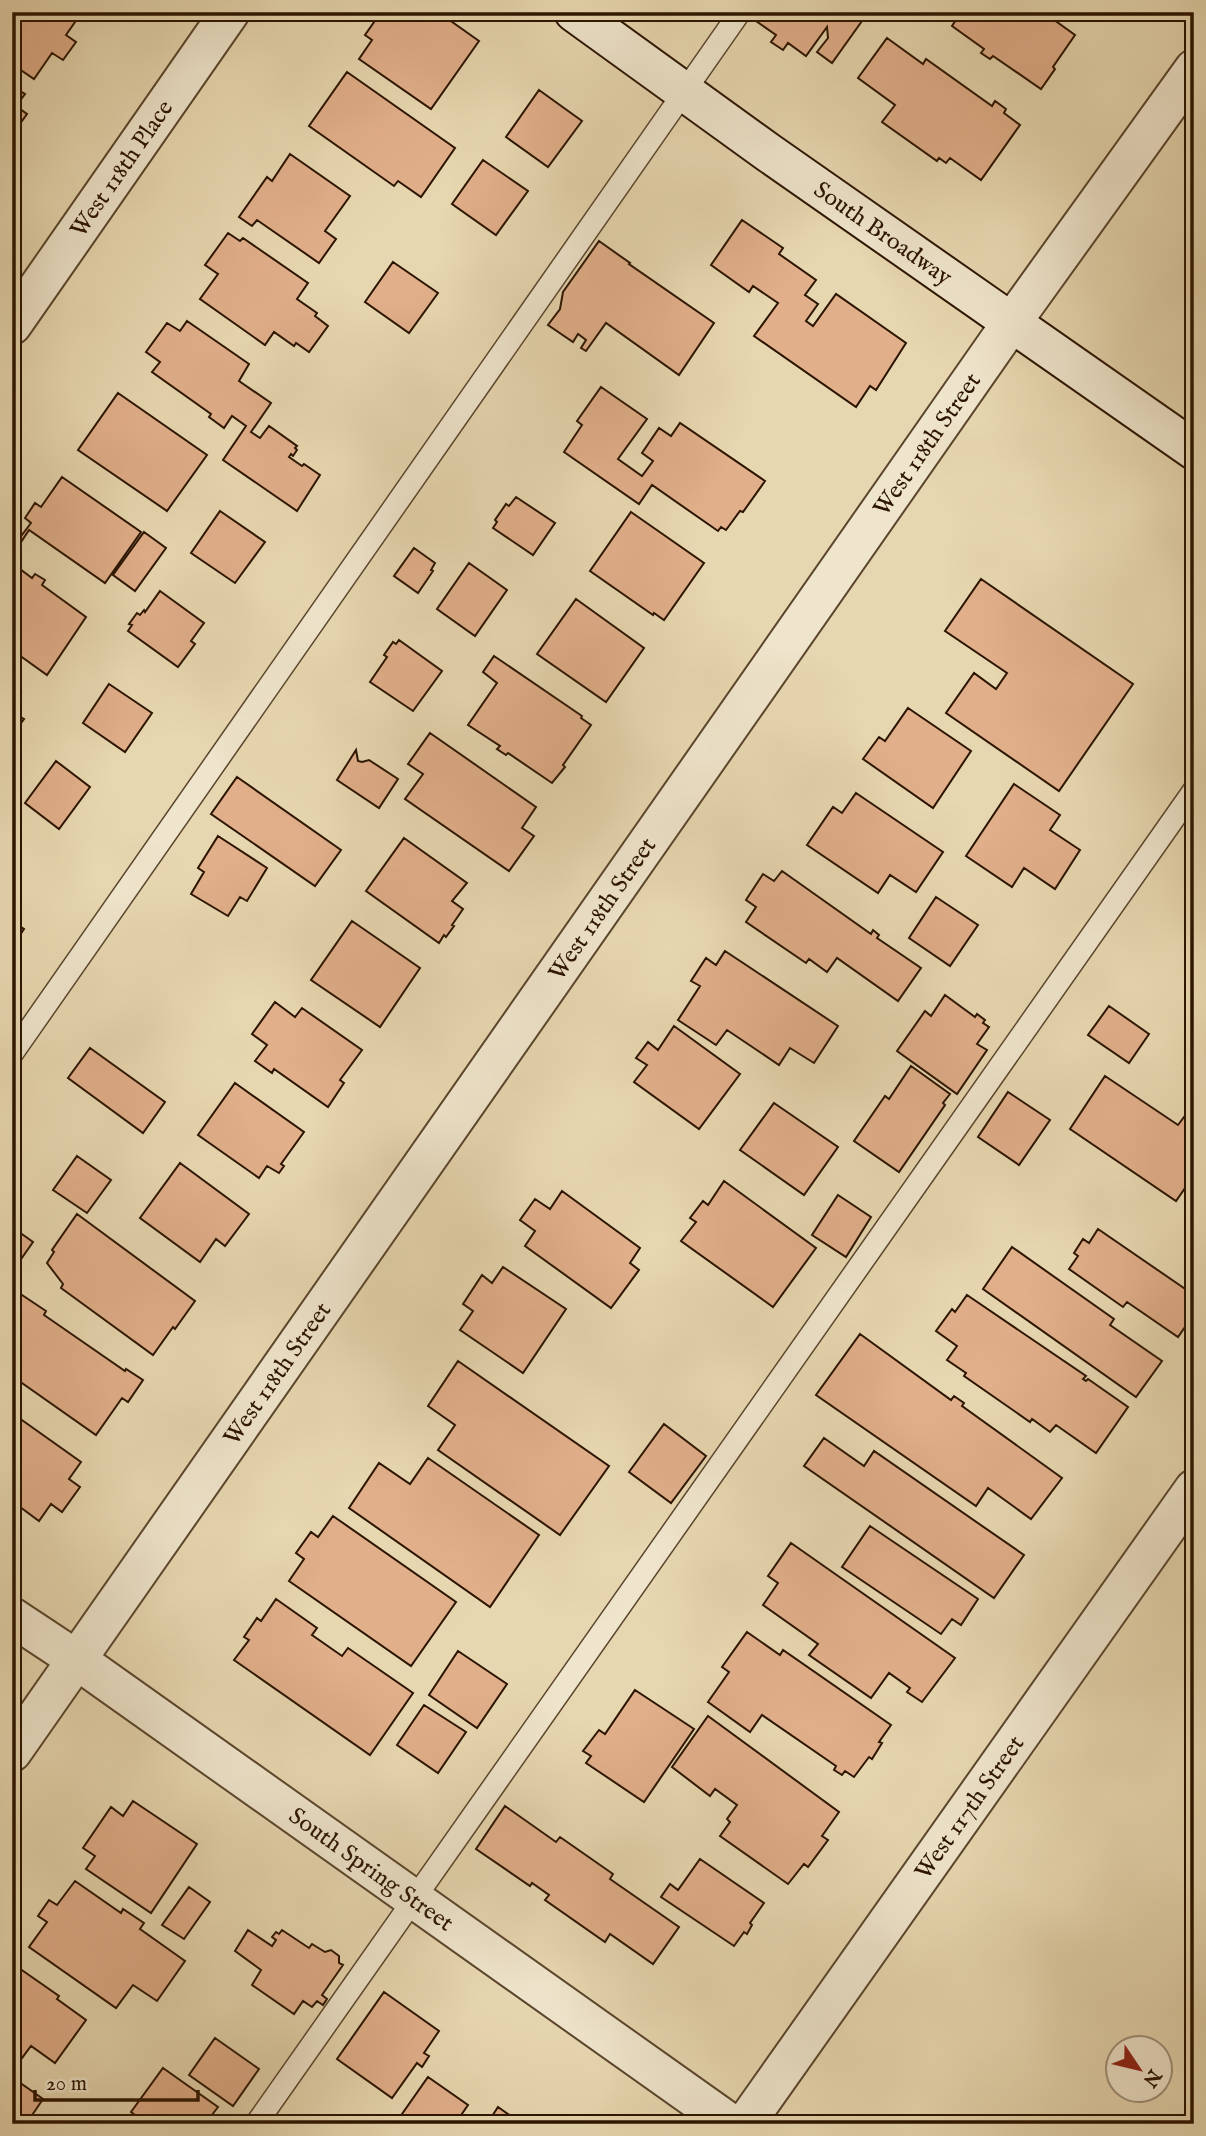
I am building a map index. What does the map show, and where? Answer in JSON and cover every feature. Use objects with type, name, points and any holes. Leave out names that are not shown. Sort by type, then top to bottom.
[{"type":"street","name":"West 118th Place","points":[[12,324],[230,12]]},
{"type":"street","name":"South Broadway","points":[[574,12],[1194,450]]},
{"type":"street","name":"West 118th Street","points":[[12,1752],[1012,322],[1194,69]]},
{"type":"street","name":"West 117th Street","points":[[745,2124],[1194,1489]]},
{"type":"street","name":"South Spring Street","points":[[12,1617],[77,1660],[731,2124]]},
{"type":"lane","points":[[12,1054],[740,12]]},
{"type":"lane","points":[[256,2124],[1194,790]]},
{"type":"building","points":[[12,12],[82,12],[66,35],[76,42],[63,60],[52,53],[34,79],[12,64]]},
{"type":"building","points":[[392,12],[438,12],[479,41],[431,109],[359,59],[372,40],[365,35],[379,15],[386,20]]},
{"type":"building","points":[[763,12],[850,12],[862,21],[832,63],[817,52],[828,38],[827,27],[806,56],[788,43],[783,50],[771,42],[776,35],[756,21]]},
{"type":"building","points":[[961,12],[1043,12],[1075,35],[1041,89],[993,56],[990,59],[981,53],[984,49],[952,26]]},
{"type":"building","points":[[887,38],[923,64],[926,59],[992,106],[995,101],[1006,109],[1004,113],[1020,125],[981,180],[950,158],[946,163],[939,158],[937,161],[882,122],[895,105],[858,78]]},
{"type":"building","points":[[347,72],[455,148],[421,197],[398,181],[394,186],[309,126]]},
{"type":"building","points":[[12,86],[25,94],[16,106],[27,114],[12,135]]},
{"type":"building","points":[[539,90],[582,121],[548,167],[506,137]]},
{"type":"building","points":[[290,154],[350,196],[325,231],[336,239],[319,263],[257,220],[252,226],[239,217],[267,177],[272,181]]},
{"type":"building","points":[[483,160],[528,191],[496,235],[452,204]]},
{"type":"building","points":[[742,220],[783,248],[779,254],[816,280],[805,295],[818,304],[806,321],[813,326],[836,294],[906,343],[876,390],[870,386],[856,407],[754,336],[778,303],[753,286],[749,292],[711,265]]},
{"type":"building","points":[[228,233],[240,241],[243,238],[308,283],[297,299],[317,313],[315,316],[328,326],[309,352],[296,343],[294,346],[274,332],[265,345],[200,299],[218,274],[205,265]]},
{"type":"building","points":[[599,241],[714,323],[679,375],[606,323],[586,351],[581,348],[586,340],[578,334],[573,342],[548,325],[560,309],[563,292]]},
{"type":"building","points":[[393,262],[438,293],[409,333],[365,302]]},
{"type":"building","points":[[187,321],[249,364],[239,381],[271,403],[251,432],[260,438],[269,426],[297,446],[293,456],[291,454],[289,457],[320,475],[297,511],[223,460],[246,426],[232,416],[224,428],[209,417],[211,414],[152,372],[160,362],[146,352],[167,323],[180,331]]},
{"type":"building","points":[[601,387],[647,419],[618,459],[642,476],[653,461],[642,453],[659,428],[671,436],[680,423],[765,481],[726,530],[721,527],[718,531],[652,485],[639,504],[564,452],[582,425],[577,421]]},
{"type":"building","points":[[118,393],[207,455],[167,511],[78,450]]},
{"type":"building","points":[[62,477],[141,532],[105,583],[29,530],[14,553],[12,552],[12,548],[31,523],[25,518],[35,503],[41,507]]},
{"type":"building","points":[[516,497],[555,523],[533,555],[493,528],[506,504],[509,506]]},
{"type":"building","points":[[220,511],[265,542],[235,583],[191,553]]},
{"type":"building","points":[[631,512],[704,563],[664,620],[590,571]]},
{"type":"building","points":[[144,532],[166,548],[135,591],[113,575]]},
{"type":"building","points":[[414,548],[435,563],[431,570],[433,571],[418,593],[394,576]]},
{"type":"building","points":[[12,563],[32,578],[35,574],[45,580],[42,585],[86,617],[47,675],[12,650]]},
{"type":"building","points":[[469,563],[507,590],[475,636],[437,609]]},
{"type":"building","points":[[981,579],[1133,684],[1059,791],[946,713],[974,673],[996,689],[1007,673],[945,631]]},
{"type":"building","points":[[160,591],[204,623],[191,641],[195,644],[178,667],[128,631],[132,625],[129,624],[137,613],[140,615],[144,610],[145,612]]},
{"type":"building","points":[[576,599],[644,648],[606,702],[537,654]]},
{"type":"building","points":[[399,640],[442,671],[413,711],[370,682],[387,657],[384,655],[393,642],[396,644]]},
{"type":"building","points":[[494,656],[582,716],[581,718],[591,725],[552,783],[508,753],[506,755],[497,749],[500,746],[468,725],[497,683],[483,672]]},
{"type":"building","points":[[109,684],[152,713],[125,752],[83,723]]},
{"type":"building","points":[[12,687],[21,693],[12,707]]},
{"type":"building","points":[[908,708],[971,751],[933,808],[863,759],[879,737],[885,741]]},
{"type":"building","points":[[12,712],[24,719],[12,735]]},
{"type":"building","points":[[430,733],[536,807],[522,828],[534,836],[509,871],[405,799],[423,774],[408,764]]},
{"type":"building","points":[[356,750],[358,761],[369,760],[398,779],[379,808],[337,780]]},
{"type":"building","points":[[56,761],[90,787],[59,829],[25,803]]},
{"type":"building","points":[[237,777],[341,850],[315,886],[211,814]]},
{"type":"building","points":[[1014,784],[1060,815],[1050,830],[1080,850],[1055,889],[1024,868],[1012,887],[966,856]]},
{"type":"building","points":[[856,793],[943,852],[916,892],[890,875],[878,893],[807,845],[833,807],[842,813]]},
{"type":"building","points":[[218,836],[267,868],[247,901],[240,897],[228,916],[191,894],[204,872],[198,868]]},
{"type":"building","points":[[404,838],[467,883],[452,901],[463,909],[452,925],[454,926],[439,943],[366,891]]},
{"type":"building","points":[[782,871],[871,934],[873,930],[879,935],[877,938],[921,968],[898,1001],[837,958],[827,972],[809,959],[806,963],[746,922],[756,907],[746,900],[763,874],[774,881]]},
{"type":"building","points":[[936,897],[978,925],[950,966],[909,938]]},
{"type":"building","points":[[12,921],[24,929],[12,947]]},
{"type":"building","points":[[352,921],[420,968],[380,1027],[311,980]]},
{"type":"building","points":[[725,951],[838,1026],[814,1063],[790,1048],[779,1065],[727,1030],[716,1045],[678,1020],[700,986],[691,981],[706,958],[716,965]]},
{"type":"building","points":[[945,995],[975,1017],[977,1014],[989,1027],[977,1044],[987,1050],[957,1094],[897,1051],[925,1011],[931,1016]]},
{"type":"building","points":[[275,1002],[295,1017],[302,1008],[362,1050],[340,1080],[344,1083],[328,1107],[274,1069],[272,1073],[255,1061],[267,1045],[252,1034]]},
{"type":"building","points":[[1109,1006],[1149,1034],[1129,1063],[1088,1035]]},
{"type":"building","points":[[674,1026],[740,1074],[699,1129],[634,1082],[647,1065],[636,1058],[648,1042],[658,1050]]},
{"type":"building","points":[[90,1048],[165,1102],[143,1133],[68,1078]]},
{"type":"building","points":[[1194,1054],[1194,1074],[1185,1067]]},
{"type":"building","points":[[911,1066],[950,1094],[899,1172],[854,1141],[885,1096],[889,1099]]},
{"type":"building","points":[[1105,1076],[1178,1125],[1184,1117],[1194,1123],[1194,1175],[1176,1201],[1070,1129]]},
{"type":"building","points":[[235,1083],[304,1132],[281,1164],[284,1166],[279,1173],[267,1166],[259,1178],[198,1135]]},
{"type":"building","points":[[1008,1092],[1050,1120],[1019,1165],[978,1137]]},
{"type":"building","points":[[774,1103],[838,1147],[804,1195],[740,1150]]},
{"type":"building","points":[[77,1156],[111,1180],[87,1213],[53,1190]]},
{"type":"building","points":[[180,1163],[249,1214],[225,1246],[216,1239],[200,1262],[140,1218]]},
{"type":"building","points":[[724,1181],[816,1248],[773,1307],[681,1241],[696,1222],[690,1218],[703,1201],[708,1205]]},
{"type":"building","points":[[562,1191],[640,1248],[630,1263],[639,1270],[611,1308],[525,1246],[535,1231],[520,1220],[535,1199],[550,1209]]},
{"type":"building","points":[[838,1195],[871,1217],[846,1257],[812,1235]]},
{"type":"building","points":[[77,1214],[195,1301],[153,1355],[61,1288],[63,1284],[47,1263],[54,1252],[52,1250]]},
{"type":"building","points":[[12,1227],[33,1242],[12,1272]]},
{"type":"building","points":[[1098,1229],[1194,1295],[1194,1314],[1178,1337],[1127,1302],[1123,1307],[1069,1269],[1078,1256],[1074,1253],[1083,1239],[1089,1243]]},
{"type":"building","points":[[1012,1247],[1114,1319],[1110,1325],[1162,1361],[1136,1397],[983,1289]]},
{"type":"building","points":[[503,1267],[566,1309],[523,1373],[460,1330],[473,1311],[463,1304],[482,1275],[492,1283]]},
{"type":"building","points":[[19,1293],[46,1311],[44,1315],[125,1371],[126,1369],[143,1380],[128,1402],[122,1398],[96,1435],[12,1376],[12,1303]]},
{"type":"building","points":[[967,1295],[1086,1376],[1083,1379],[1088,1379],[1128,1407],[1096,1453],[1056,1425],[1050,1432],[1032,1419],[1030,1422],[964,1376],[966,1373],[947,1360],[957,1346],[936,1331],[952,1309],[955,1312]]},
{"type":"building","points":[[860,1334],[951,1400],[954,1396],[964,1403],[962,1406],[1062,1478],[1031,1519],[988,1488],[976,1506],[816,1395]]},
{"type":"building","points":[[458,1361],[609,1466],[560,1535],[438,1450],[455,1425],[428,1406]]},
{"type":"building","points":[[12,1413],[81,1462],[69,1479],[80,1487],[62,1512],[51,1504],[39,1521],[12,1501]]},
{"type":"building","points":[[664,1424],[706,1456],[671,1503],[629,1472]]},
{"type":"building","points":[[824,1438],[864,1466],[874,1451],[1024,1555],[994,1598],[804,1466]]},
{"type":"building","points":[[428,1458],[539,1535],[490,1607],[349,1508],[379,1463],[410,1484]]},
{"type":"building","points":[[333,1516],[456,1602],[411,1666],[289,1581],[304,1559],[296,1553],[311,1532],[318,1537]]},
{"type":"building","points":[[870,1526],[978,1599],[961,1625],[952,1619],[941,1634],[842,1567]]},
{"type":"building","points":[[791,1543],[955,1658],[922,1702],[907,1692],[910,1688],[889,1673],[871,1698],[809,1655],[818,1644],[763,1605],[778,1583],[768,1576]]},
{"type":"building","points":[[276,1599],[317,1628],[312,1635],[342,1656],[348,1648],[413,1693],[370,1755],[234,1660],[249,1640],[244,1637],[257,1618],[261,1621]]},
{"type":"building","points":[[747,1632],[780,1655],[783,1650],[891,1725],[879,1742],[882,1743],[872,1759],[869,1757],[854,1777],[845,1771],[842,1775],[834,1770],[836,1766],[762,1715],[750,1732],[708,1702],[729,1672],[722,1667]]},
{"type":"building","points":[[458,1651],[507,1684],[477,1728],[429,1695]]},
{"type":"building","points":[[635,1690],[694,1729],[644,1802],[586,1763],[591,1756],[583,1751],[599,1730],[605,1734]]},
{"type":"building","points":[[424,1705],[466,1732],[438,1773],[397,1745]]},
{"type":"building","points":[[708,1716],[839,1812],[822,1836],[828,1840],[808,1867],[804,1864],[788,1884],[720,1836],[737,1805],[715,1789],[710,1796],[672,1767]]},
{"type":"building","points":[[133,1801],[197,1844],[151,1913],[86,1869],[95,1856],[83,1848],[111,1807],[123,1816]]},
{"type":"building","points":[[505,1806],[556,1842],[560,1837],[613,1874],[610,1879],[679,1927],[653,1964],[610,1934],[605,1942],[545,1900],[549,1895],[532,1883],[530,1886],[476,1849]]},
{"type":"building","points":[[700,1859],[764,1903],[750,1923],[752,1925],[747,1934],[744,1932],[734,1946],[661,1897],[670,1884],[678,1890]]},
{"type":"building","points":[[75,1881],[121,1913],[123,1909],[144,1923],[140,1929],[185,1961],[157,2001],[133,1985],[116,2008],[29,1947],[47,1922],[38,1916],[49,1900],[57,1905]]},
{"type":"building","points":[[189,1887],[210,1902],[184,1939],[162,1925]]},
{"type":"building","points":[[248,1930],[272,1946],[276,1940],[272,1937],[282,1930],[309,1948],[312,1944],[325,1952],[331,1950],[339,1956],[339,1963],[343,1965],[322,1995],[327,1999],[323,2005],[317,2001],[312,2007],[303,2001],[294,2014],[252,1985],[261,1970],[235,1951]]},
{"type":"building","points":[[16,1966],[59,1996],[57,1999],[86,2020],[55,2063],[31,2046],[19,2062],[12,2057],[12,1971]]},
{"type":"building","points":[[384,1992],[439,2031],[424,2053],[429,2056],[422,2067],[417,2063],[392,2098],[337,2059]]},
{"type":"building","points":[[215,2038],[259,2069],[233,2106],[189,2075]]},
{"type":"building","points":[[163,2068],[218,2107],[205,2124],[147,2124],[131,2112]]},
{"type":"building","points":[[12,2077],[43,2099],[26,2124],[12,2124]]},
{"type":"building","points":[[428,2077],[468,2105],[455,2124],[395,2124]]},
{"type":"building","points":[[498,2107],[522,2124],[487,2124]]}]
